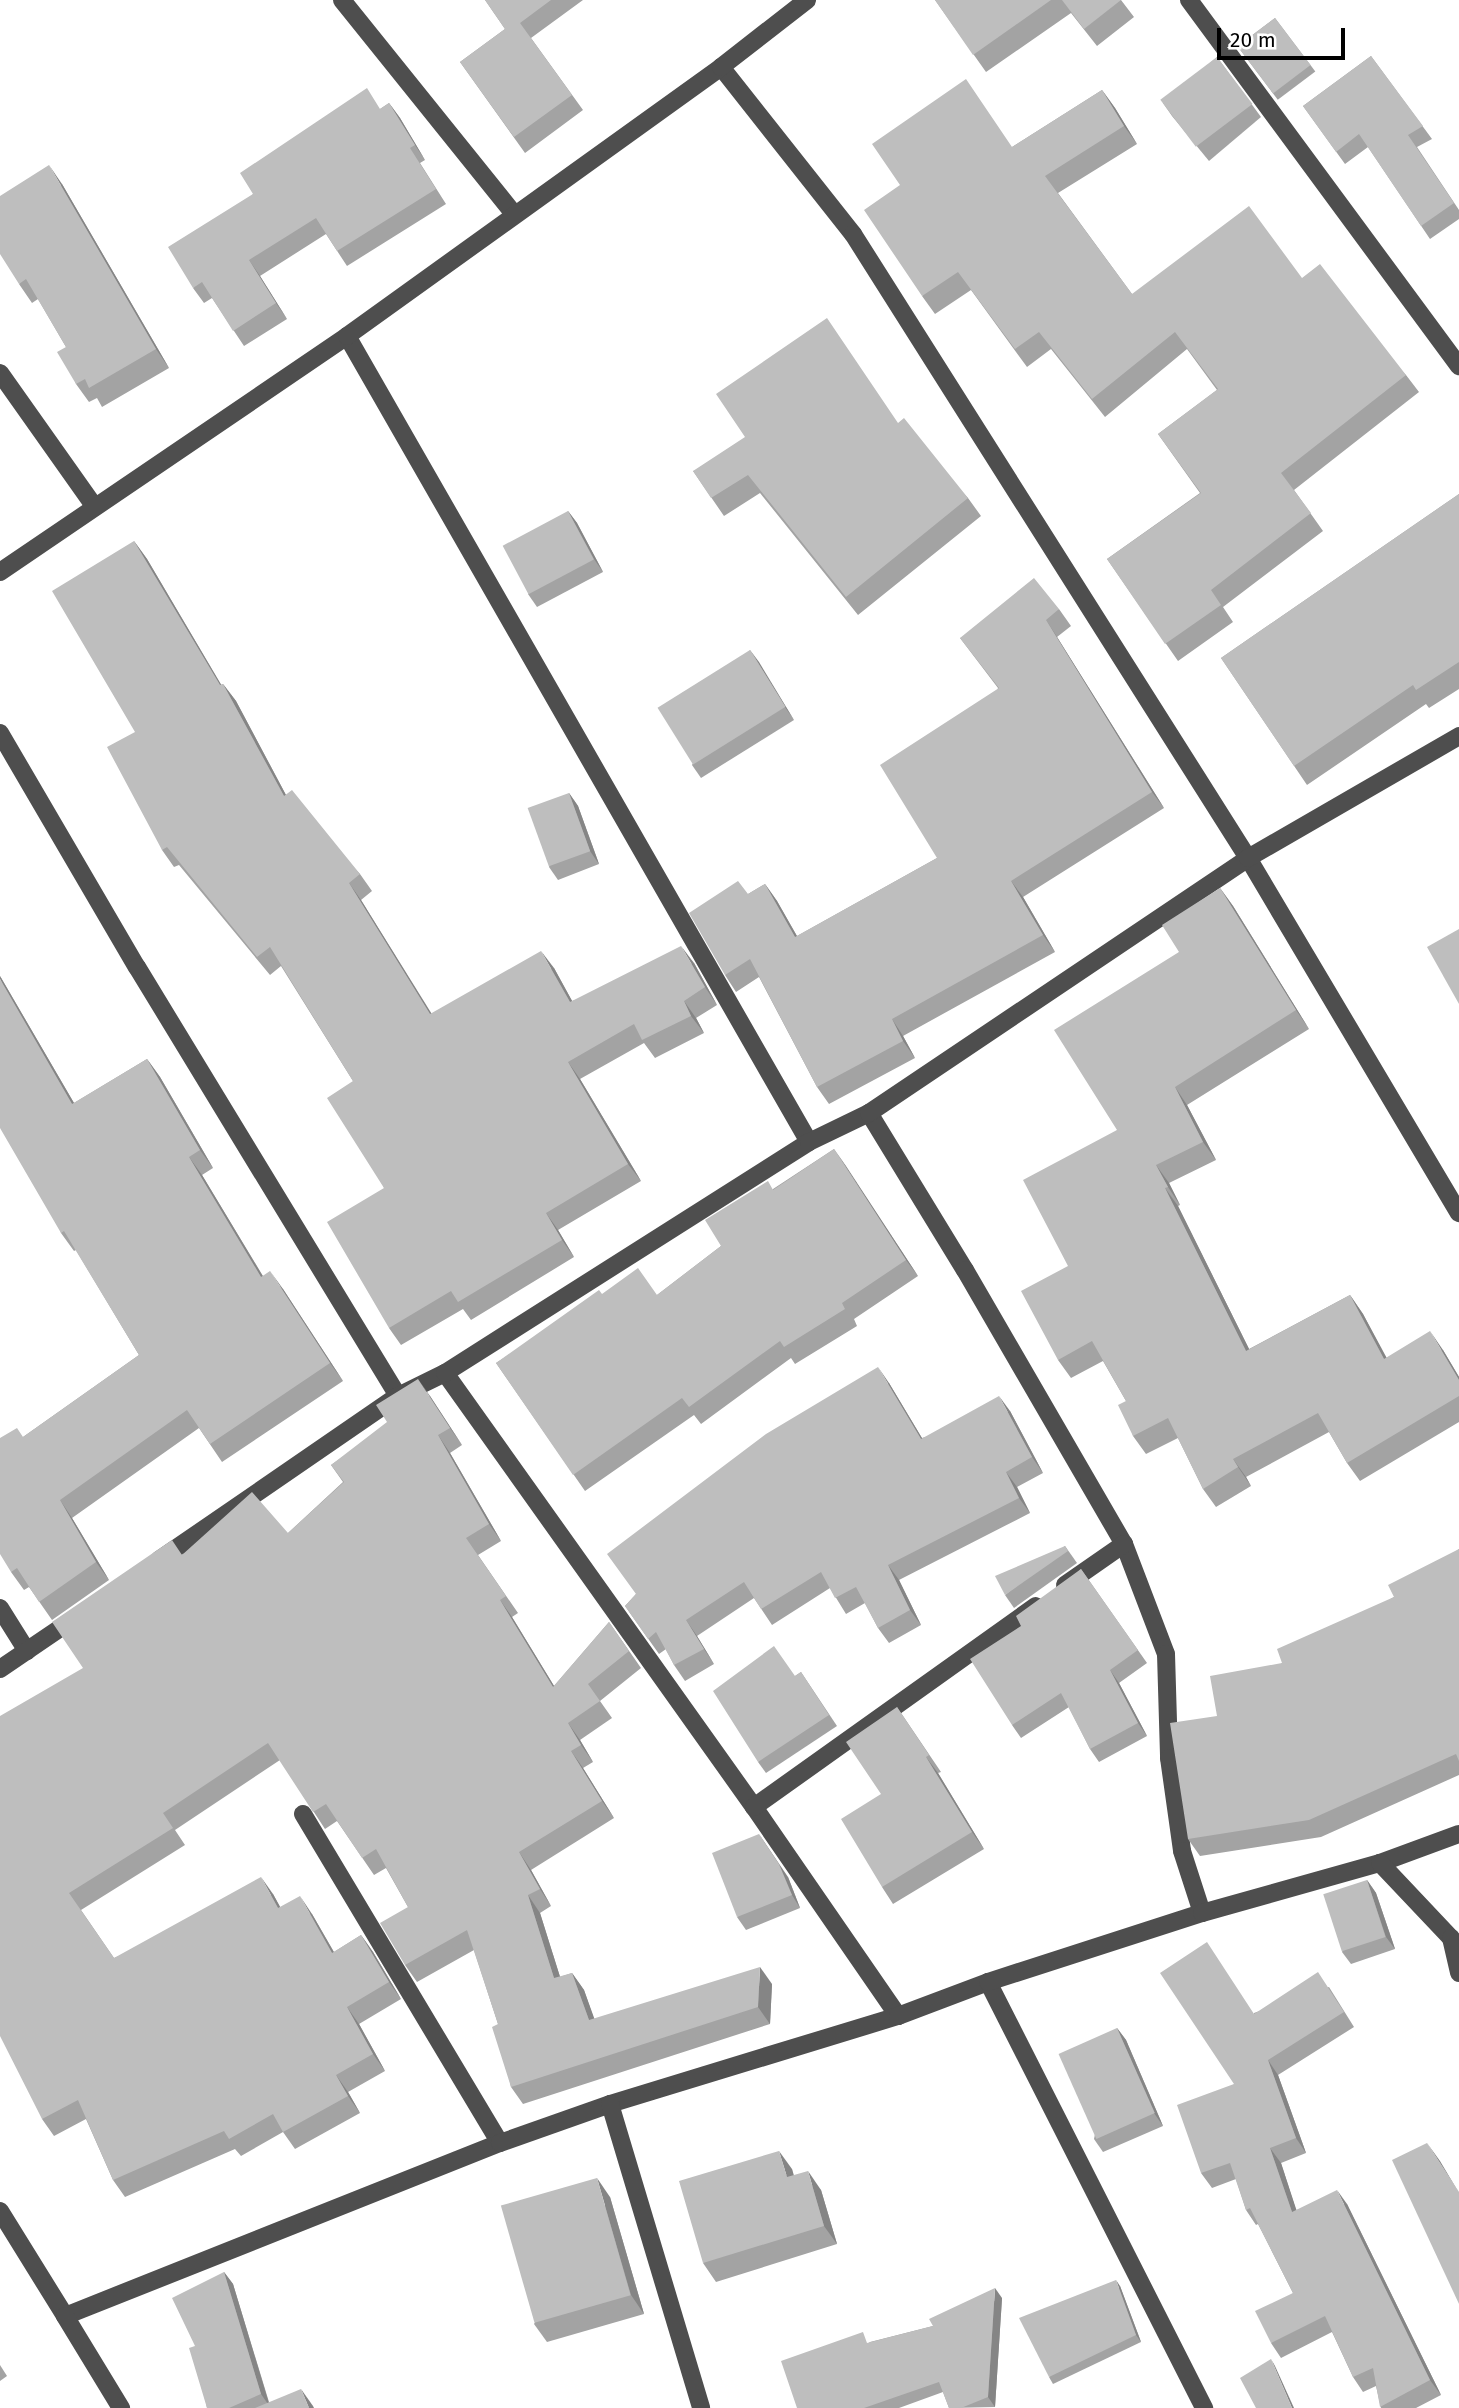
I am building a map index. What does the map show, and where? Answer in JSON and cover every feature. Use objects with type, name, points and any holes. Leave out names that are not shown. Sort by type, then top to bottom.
[{"type":"street","points":[[342,0],[514,214]]},
{"type":"street","points":[[0,572],[347,336],[721,68],[807,0]]},
{"type":"street","points":[[1189,0],[1459,366]]},
{"type":"street","points":[[721,68],[853,234],[1248,858],[1459,1213]]},
{"type":"street","points":[[347,336],[809,1142]]},
{"type":"street","points":[[0,373],[95,507]]},
{"type":"street","points":[[0,733],[152,991],[398,1396]]},
{"type":"street","points":[[139,1574],[398,1396],[445,1373],[809,1142],[870,1114],[1248,858],[1459,736]]},
{"type":"street","points":[[870,1114],[965,1270],[1124,1544],[1166,1654],[1169,1758],[1182,1851],[1202,1913]]},
{"type":"street","points":[[445,1373],[754,1807],[898,2016]]},
{"type":"street","points":[[754,1807],[1124,1544]]},
{"type":"street","points":[[0,1669],[94,1604]]},
{"type":"street","points":[[0,1608],[27,1651]]},
{"type":"street","points":[[303,1814],[500,2143]]},
{"type":"street","points":[[65,2316],[500,2143],[610,2104],[898,2016],[988,1982],[1202,1913],[1380,1863],[1459,1834]]},
{"type":"street","points":[[1380,1863],[1451,1938],[1459,1973]]},
{"type":"street","points":[[988,1982],[1204,2408]]},
{"type":"street","points":[[610,2104],[701,2408]]},
{"type":"street","points":[[0,2211],[121,2408]]},
{"type":"building","points":[[485,0],[551,0],[520,23],[572,95],[514,137],[460,62],[505,29]]},
{"type":"building","points":[[935,0],[1051,0],[973,55]]},
{"type":"building","points":[[1062,0],[1121,0],[1084,29]]},
{"type":"building","points":[[1275,18],[1311,65],[1273,93],[1237,46]]},
{"type":"building","points":[[1371,56],[1423,126],[1408,135],[1454,203],[1421,226],[1359,134],[1336,152],[1303,106]]},
{"type":"building","points":[[1217,57],[1253,104],[1196,147],[1160,100]]},
{"type":"building","points":[[966,79],[1012,147],[1102,90],[1124,126],[1045,176],[1132,294],[1249,206],[1302,278],[1320,264],[1406,375],[1281,473],[1311,513],[1211,590],[1221,605],[1165,644],[1107,559],[1201,493],[1158,434],[1218,389],[1175,332],[1092,399],[1039,332],[1015,349],[958,272],[922,296],[864,210],[900,185],[872,144]]},
{"type":"building","points":[[367,88],[380,109],[389,103],[415,145],[410,148],[436,189],[337,251],[316,218],[249,260],[276,303],[233,331],[202,282],[193,288],[168,247],[253,194],[240,173]]},
{"type":"building","points":[[49,165],[156,349],[89,388],[85,379],[76,384],[57,352],[66,347],[26,279],[19,284],[0,254],[0,196]]},
{"type":"building","points":[[827,318],[898,423],[904,418],[968,498],[846,597],[748,475],[711,498],[693,471],[745,437],[716,394]]},
{"type":"building","points":[[1459,494],[1459,662],[1416,690],[1413,685],[1294,766],[1221,658]]},
{"type":"building","points":[[568,511],[594,560],[528,594],[503,546]]},
{"type":"building","points":[[134,541],[220,685],[223,684],[284,796],[292,790],[360,874],[349,883],[430,1014],[541,951],[570,1002],[681,946],[705,987],[684,1001],[691,1016],[642,1040],[634,1024],[568,1062],[628,1164],[546,1213],[562,1240],[458,1302],[451,1291],[389,1328],[327,1222],[384,1188],[327,1098],[353,1081],[270,947],[257,957],[167,847],[162,850],[107,747],[135,732],[52,591]]},
{"type":"building","points":[[1034,578],[1059,609],[1046,620],[1152,792],[1011,881],[1043,935],[892,1019],[903,1041],[817,1087],[750,959],[725,975],[689,913],[738,881],[748,894],[765,884],[795,937],[937,858],[880,765],[999,688],[960,638]]},
{"type":"building","points":[[750,650],[786,707],[693,765],[658,708]]},
{"type":"building","points":[[569,793],[590,851],[549,866],[528,808]]},
{"type":"building","points":[[1220,888],[1296,1010],[1175,1087],[1203,1142],[1156,1165],[1168,1187],[1165,1188],[1246,1351],[1350,1295],[1384,1359],[1430,1331],[1459,1380],[1459,1396],[1347,1463],[1318,1413],[1233,1459],[1238,1467],[1203,1489],[1168,1418],[1133,1436],[1118,1405],[1126,1401],[1092,1341],[1058,1360],[1021,1291],[1068,1266],[1023,1180],[1117,1130],[1054,1030],[1179,952],[1162,925]]},
{"type":"building","points":[[1459,929],[1459,1004],[1427,947]]},
{"type":"building","points":[[0,979],[72,1104],[147,1059],[200,1150],[189,1157],[261,1277],[270,1271],[330,1363],[210,1444],[187,1410],[60,1500],[96,1562],[39,1602],[17,1568],[11,1572],[0,1554],[0,1438],[17,1428],[23,1437],[139,1355],[64,1231],[61,1233],[0,1128]]},
{"type":"building","points":[[834,1149],[906,1260],[842,1303],[845,1309],[784,1347],[780,1341],[689,1407],[682,1398],[573,1475],[496,1363],[599,1290],[602,1294],[638,1268],[657,1295],[721,1246],[705,1220],[768,1181],[773,1190]]},
{"type":"building","points":[[878,1367],[921,1439],[999,1396],[1032,1457],[1006,1472],[1019,1498],[888,1565],[910,1610],[878,1628],[856,1587],[835,1598],[821,1572],[761,1609],[744,1582],[686,1620],[704,1649],[674,1665],[656,1632],[648,1639],[625,1606],[636,1594],[607,1554],[766,1434]]},
{"type":"building","points":[[418,1379],[450,1428],[438,1435],[489,1524],[466,1538],[506,1596],[500,1600],[553,1687],[609,1622],[629,1651],[588,1684],[600,1701],[568,1723],[581,1745],[571,1751],[602,1801],[519,1852],[540,1889],[528,1895],[554,1978],[572,1973],[589,2020],[760,1967],[758,2007],[511,2087],[492,2027],[498,2024],[467,1930],[405,1965],[380,1923],[408,1907],[376,1849],[362,1858],[326,1804],[313,1812],[268,1743],[163,1813],[173,1828],[69,1893],[114,1958],[261,1877],[278,1908],[300,1896],[332,1953],[361,1935],[389,1982],[347,2007],[373,2054],[336,2075],[348,2096],[283,2132],[273,2114],[229,2139],[224,2131],[113,2180],[78,2100],[42,2119],[0,2036],[0,1716],[83,1668],[52,1622],[172,1540],[182,1555],[252,1492],[288,1533],[344,1482],[331,1465],[387,1422],[376,1405]]},
{"type":"building","points":[[1065,1546],[1068,1551],[1005,1595],[995,1576]]},
{"type":"building","points":[[1459,1549],[1459,1761],[1456,1754],[1309,1820],[1188,1839],[1170,1723],[1217,1716],[1210,1676],[1282,1663],[1277,1649],[1394,1597],[1388,1585]]},
{"type":"building","points":[[1081,1569],[1138,1650],[1110,1670],[1138,1723],[1090,1749],[1061,1693],[1012,1725],[970,1659],[1021,1626],[1016,1616]]},
{"type":"building","points":[[774,1646],[795,1676],[801,1672],[829,1715],[758,1762],[713,1691]]},
{"type":"building","points":[[897,1707],[929,1755],[926,1757],[972,1832],[882,1887],[841,1819],[881,1794],[846,1742]]},
{"type":"building","points":[[759,1834],[779,1864],[792,1895],[737,1917],[712,1853]]},
{"type":"building","points":[[1367,1880],[1386,1937],[1342,1951],[1323,1894]]},
{"type":"building","points":[[1207,1942],[1254,2014],[1318,1972],[1344,2012],[1268,2060],[1296,2138],[1270,2148],[1292,2212],[1337,2190],[1430,2380],[1380,2407],[1373,2368],[1353,2377],[1325,2316],[1271,2343],[1255,2311],[1293,2293],[1250,2208],[1246,2210],[1230,2163],[1201,2173],[1177,2105],[1234,2084],[1160,1973]]},
{"type":"building","points":[[1117,2028],[1155,2113],[1096,2139],[1059,2054]]},
{"type":"building","points":[[1427,2143],[1459,2192],[1459,2304],[1392,2160]]},
{"type":"building","points":[[779,2151],[787,2177],[808,2171],[824,2226],[703,2263],[679,2181]]},
{"type":"building","points":[[597,2178],[631,2295],[535,2323],[501,2206]]},
{"type":"building","points":[[224,2272],[261,2394],[229,2408],[207,2408],[189,2348],[195,2346],[172,2298]]},
{"type":"building","points":[[1116,2280],[1136,2335],[1049,2377],[1019,2318]]},
{"type":"building","points":[[995,2288],[988,2397],[961,2408],[949,2408],[939,2382],[864,2408],[797,2408],[781,2361],[863,2332],[867,2343],[933,2326],[929,2319]]},
{"type":"building","points":[[1271,2359],[1292,2408],[1256,2408],[1240,2378]]},
{"type":"building","points":[[301,2389],[309,2408],[255,2408]]}]
